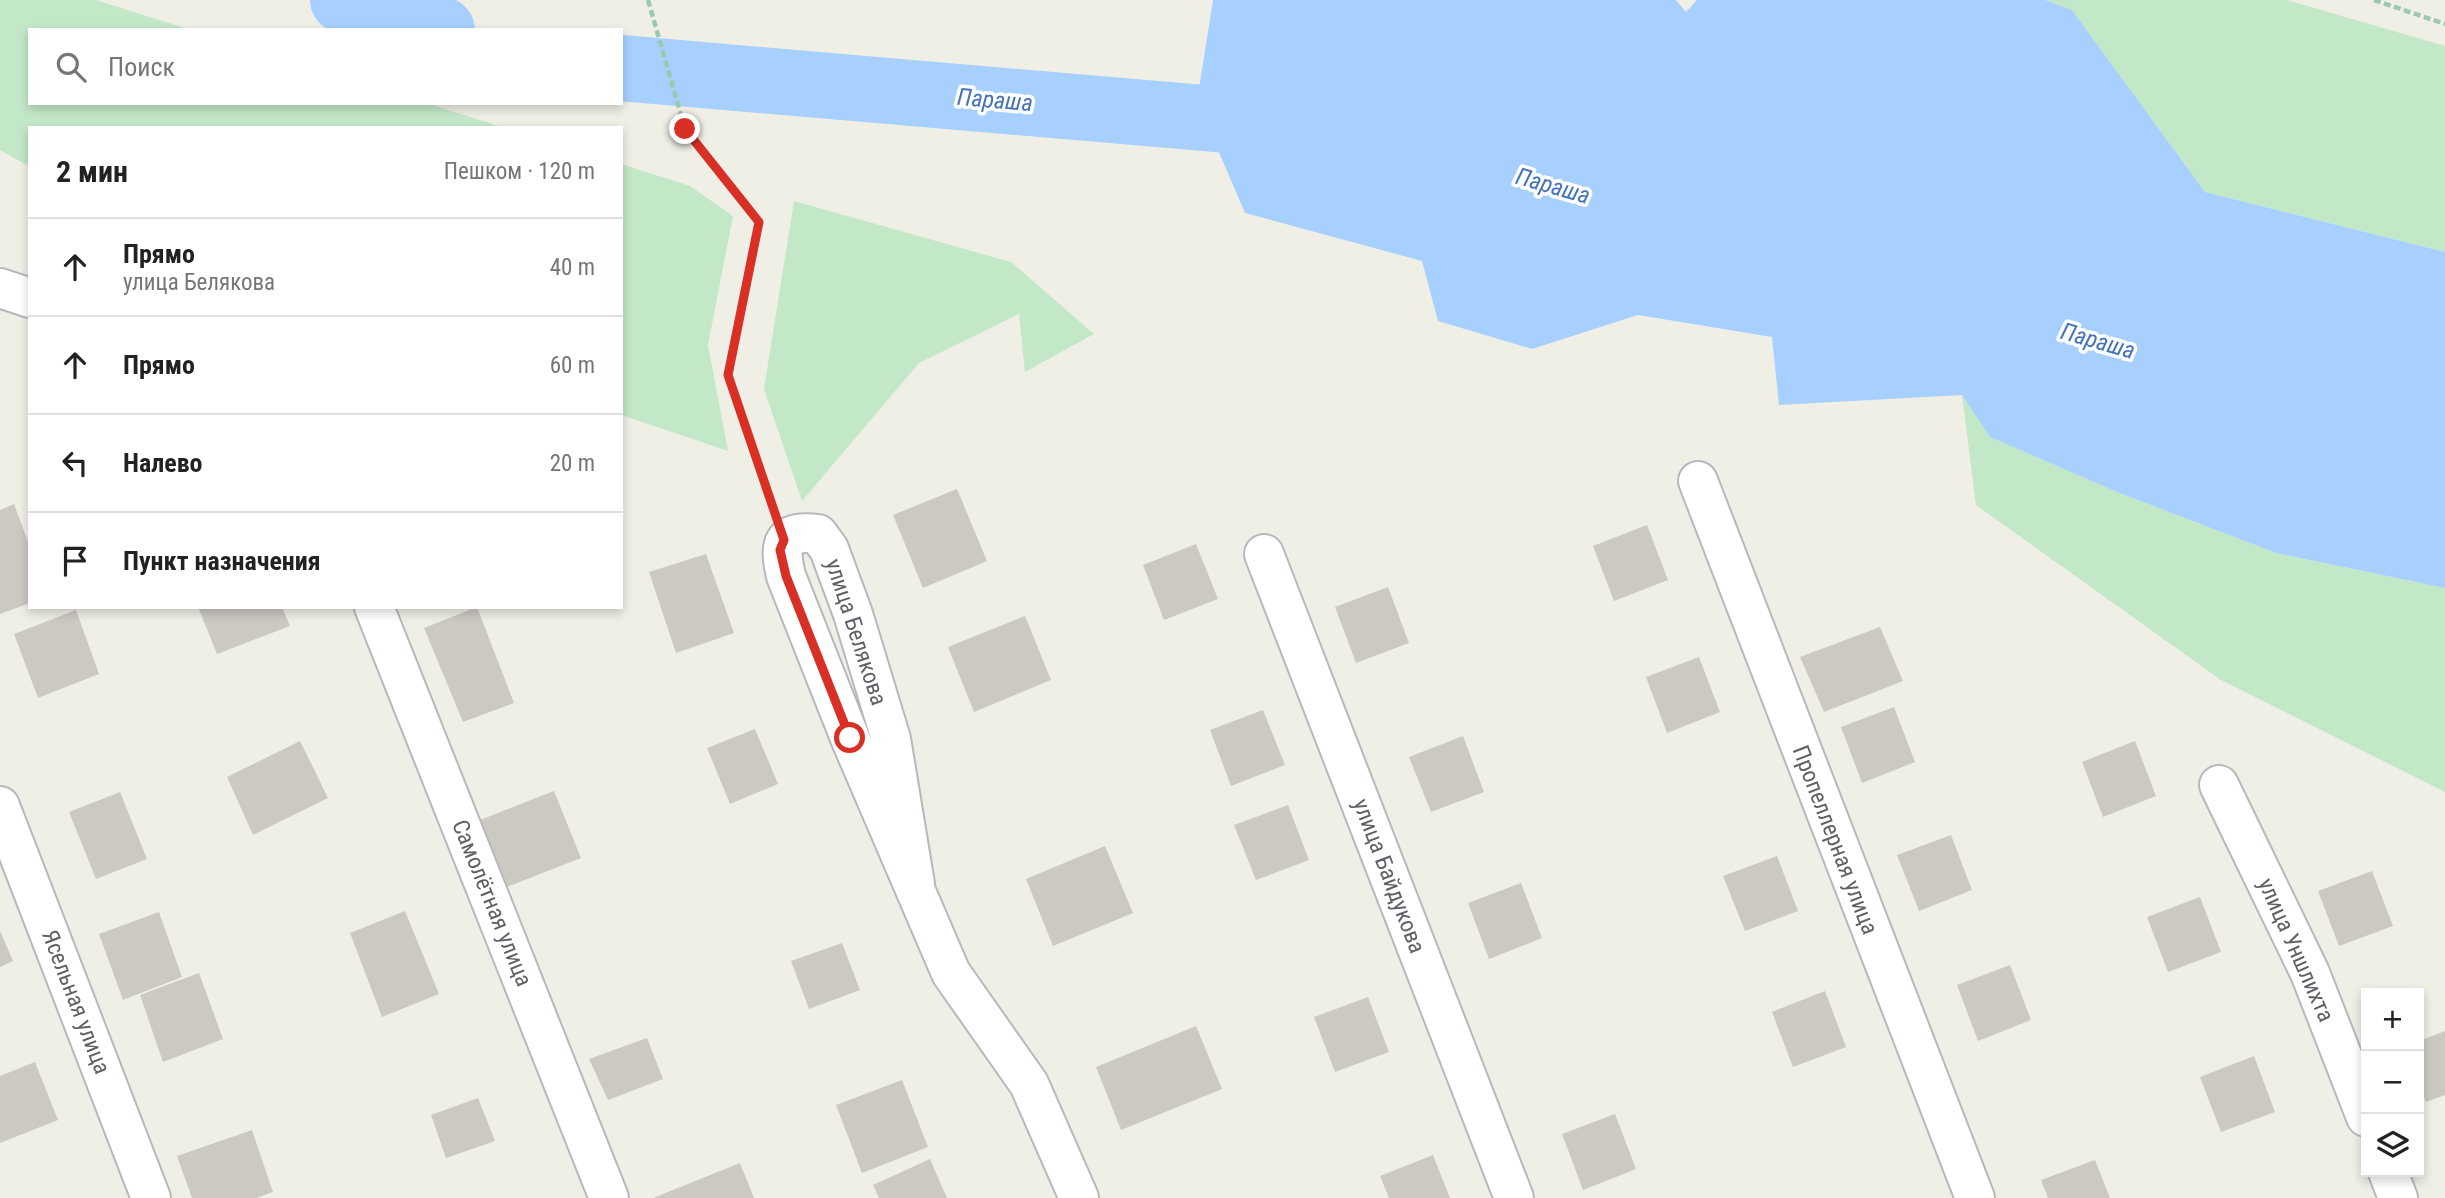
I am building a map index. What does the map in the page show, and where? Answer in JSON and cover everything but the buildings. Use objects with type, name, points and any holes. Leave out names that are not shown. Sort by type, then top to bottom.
[{"type":"street","points":[[0,288],[28,297]]},
{"type":"street","name":"Пропеллерная улица","points":[[1698,481],[1975,1198]]},
{"type":"street","name":"улица Белякова","points":[[784,540],[780,550],[786,576],[850,738],[951,973],[1029,1084],[1079,1198]]},
{"type":"street","name":"улица Байдукова","points":[[1264,554],[1514,1198]]},
{"type":"street","name":"Самолётная улица","points":[[375,609],[609,1198]]},
{"type":"street","name":"улица Уншлихта","points":[[2219,785],[2310,973],[2365,1114]]},
{"type":"street","name":"Ясельная улица","points":[[0,806],[151,1198]]},
{"type":"street","points":[[2390,1177],[2398,1198]]},
{"type":"path","points":[[648,0],[685,129],[759,222],[728,375],[784,540]]},
{"type":"path","points":[[2374,0],[2445,24]]},
{"type":"green space","points":[[0,0],[96,0],[185,28],[28,28],[28,105],[432,105],[499,126],[28,126],[28,166],[0,150]]},
{"type":"green space","points":[[2045,0],[2287,0],[2445,46],[2445,252],[2205,192],[2072,10]]},
{"type":"green space","points":[[623,165],[690,186],[733,216],[708,345],[728,451],[623,416]]},
{"type":"green space","points":[[794,201],[1011,262],[1094,334],[1025,372],[1019,314],[919,363],[802,501],[764,389]]},
{"type":"green space","points":[[1962,395],[1990,437],[2117,492],[2276,553],[2445,588],[2445,792],[2221,680],[1976,505]]},
{"type":"water","points":[[1213,0],[1676,0],[1686,12],[1697,0],[2045,0],[2072,10],[2205,192],[2445,252],[2445,588],[2276,553],[2117,492],[1990,437],[1962,395],[1779,405],[1772,337],[1638,315],[1532,349],[1438,321],[1422,261],[1245,213],[1197,101]]},
{"type":"waterway","name":"Параша","points":[[343,0],[435,28]]},
{"type":"waterway","name":"Параша","points":[[623,68],[1296,126]]},
{"type":"route","points":[[685,129],[759,222],[728,375],[784,540],[780,550],[786,576],[850,738]]}]
